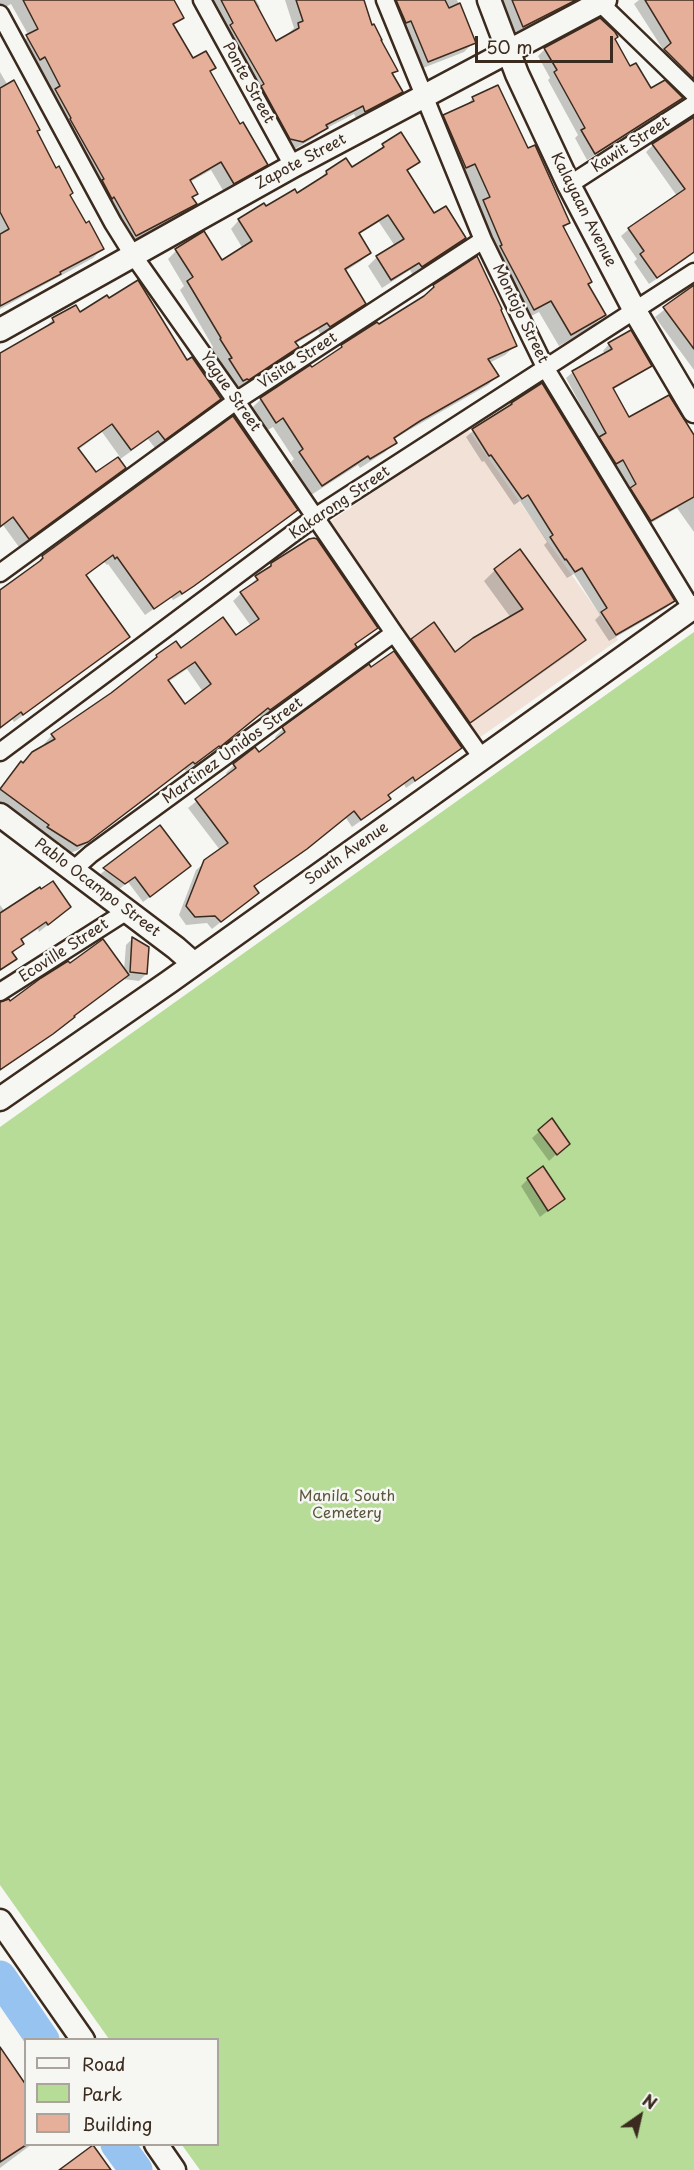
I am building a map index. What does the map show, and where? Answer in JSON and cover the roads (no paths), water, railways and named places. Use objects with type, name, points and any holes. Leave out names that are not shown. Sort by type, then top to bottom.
[{"type":"main road","name":"Kalayaan Avenue","points":[[489,0],[517,74],[569,185],[635,311],[694,411]]},
{"type":"main road","name":"Zapote Street","points":[[0,330],[293,166],[601,1]]},
{"type":"main road","name":"South Avenue","points":[[0,1099],[693,608]]},
{"type":"main road","name":"Pablo Ocampo Street","points":[[0,815],[194,963]]},
{"type":"main road","points":[[0,1921],[82,2038]]},
{"type":"main road","points":[[157,2146],[174,2170]]},
{"type":"street","name":"Ponte Street","points":[[202,0],[293,166]]},
{"type":"street","name":"Montojo Street","points":[[385,0],[483,240],[546,369],[693,608]]},
{"type":"street","points":[[601,1],[694,94]]},
{"type":"street","name":"Yague Street","points":[[0,14],[113,224],[133,255],[482,758]]},
{"type":"street","name":"Kawit Street","points":[[569,185],[694,104]]},
{"type":"street","name":"Visita Street","points":[[0,573],[236,401],[483,240]]},
{"type":"street","name":"Kakarong Street","points":[[0,752],[315,518],[694,272]]},
{"type":"street","name":"Martinez Unidos Street","points":[[73,870],[91,854],[394,633]]},
{"type":"street","name":"Ecoville Street","points":[[0,992],[127,911]]},
{"type":"waterway","points":[[0,1977],[42,2038]]},
{"type":"waterway","points":[[118,2146],[136,2170]]},
{"type":"park label","name":"Manila South Cemetery","points":[[347,1506]]}]
